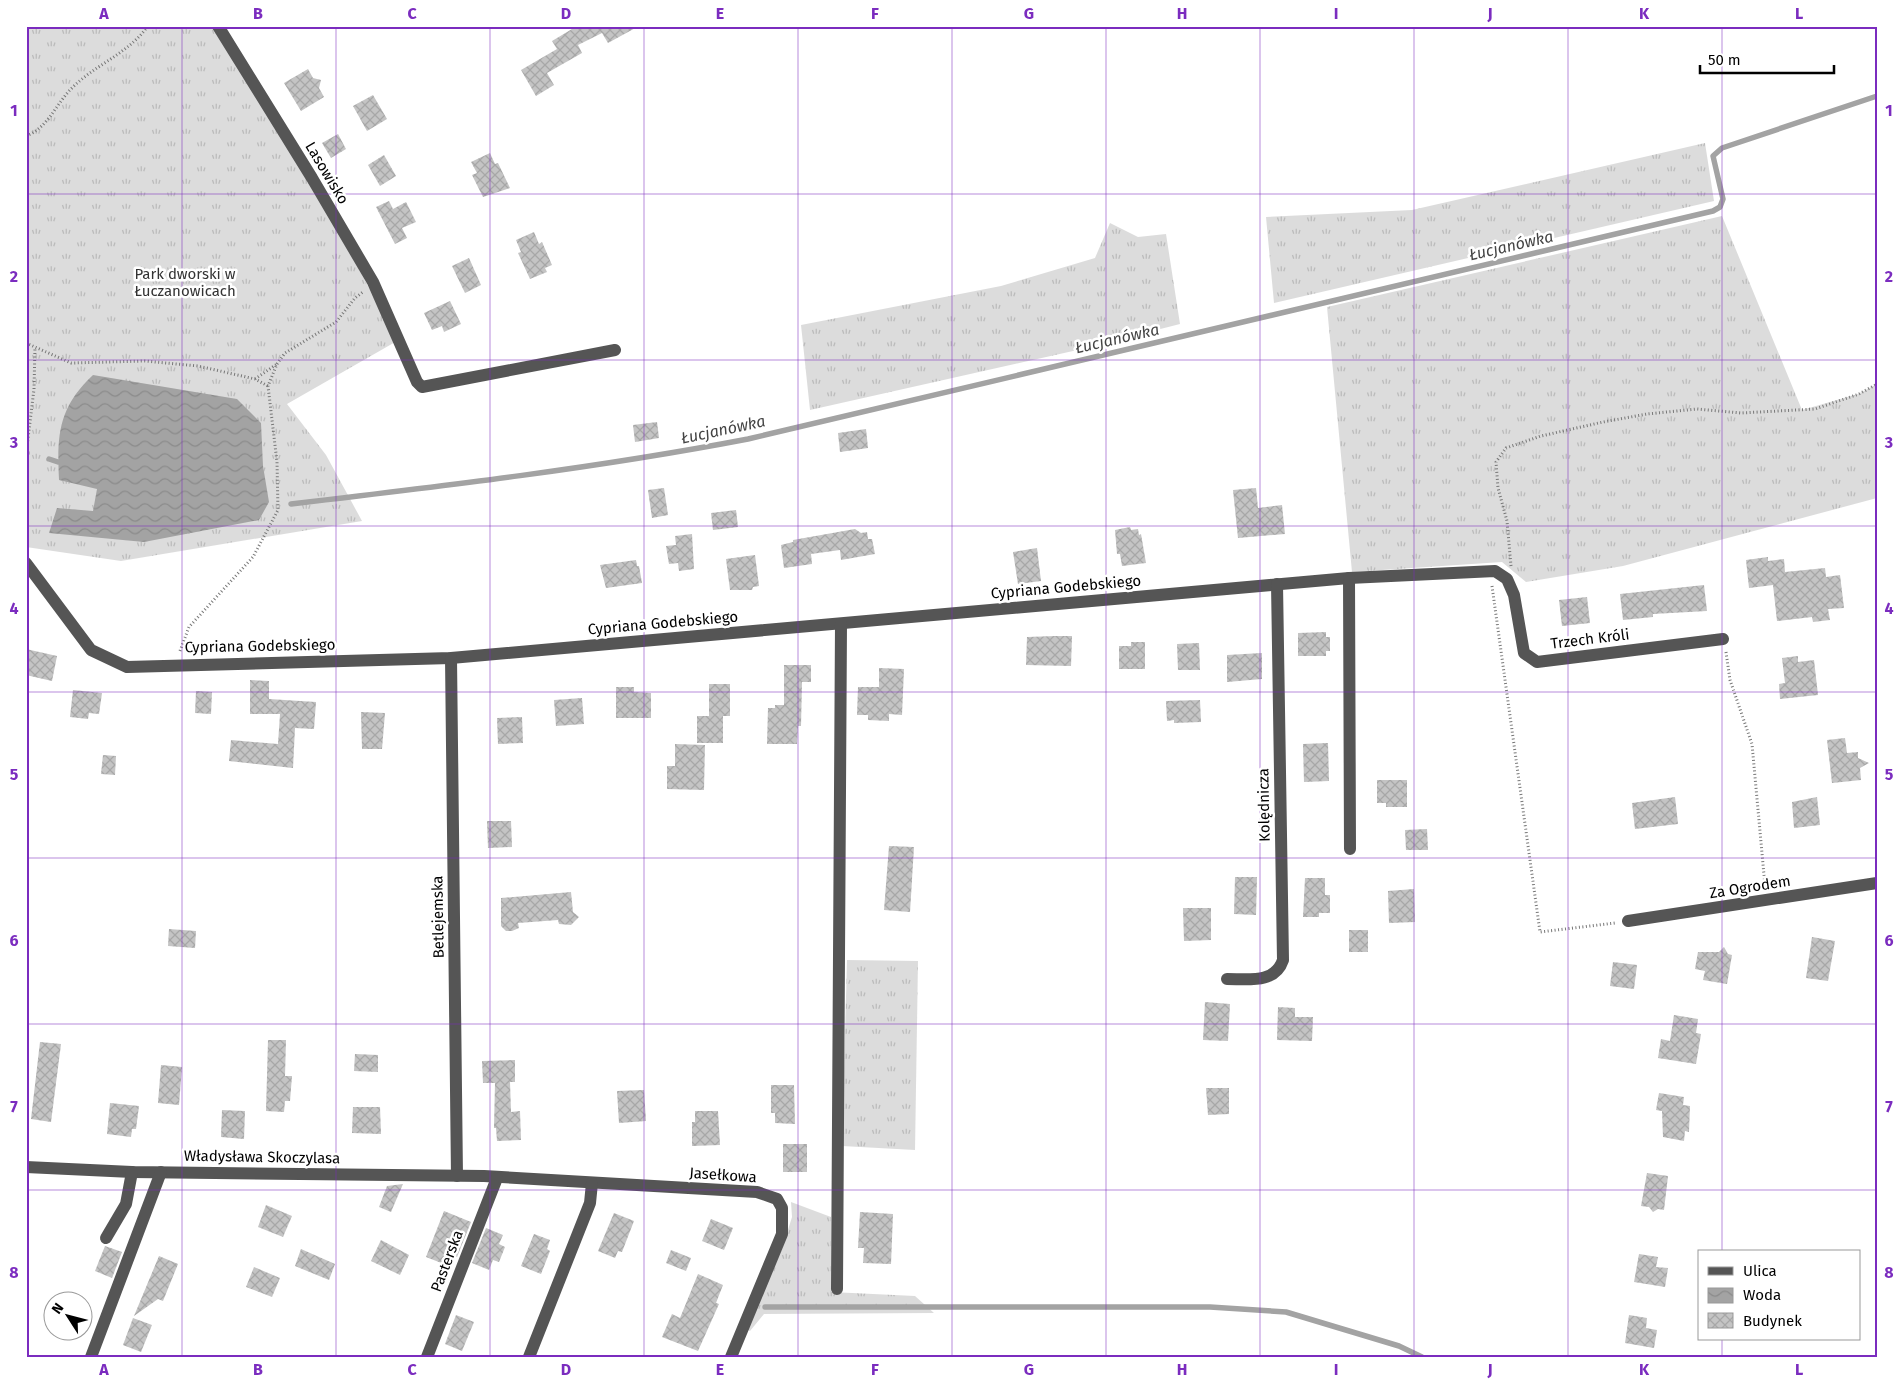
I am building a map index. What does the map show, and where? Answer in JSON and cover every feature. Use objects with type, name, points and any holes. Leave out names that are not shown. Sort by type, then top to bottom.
[{"type":"street","name":"Lasowisko","points":[[218,26],[312,178],[374,285],[417,382],[422,387],[614,350]]},
{"type":"street","name":"Cypriana Godebskiego","points":[[26,563],[91,650],[127,667],[174,664],[451,658],[1277,584],[1349,578],[1492,571]]},
{"type":"street","points":[[1492,571],[1507,579]]},
{"type":"street","points":[[1349,578],[1350,849]]},
{"type":"street","name":"Trzech Króli","points":[[1507,579],[1514,595],[1524,653],[1537,662],[1724,639]]},
{"type":"street","name":"Kolędnicza","points":[[1227,979],[1265,978],[1273,975],[1281,966],[1282,960],[1277,584]]},
{"type":"street","points":[[836,1289],[841,624]]},
{"type":"street","name":"Betlejemska","points":[[451,658],[457,1176]]},
{"type":"street","name":"Za Ogrodem","points":[[1628,921],[1877,883]]},
{"type":"street","name":"Władysława Skoczylasa","points":[[26,1167],[132,1172],[498,1178]]},
{"type":"street","points":[[106,1238],[126,1204],[132,1172]]},
{"type":"street","points":[[91,1357],[161,1172]]},
{"type":"street","name":"Jasełkowa","points":[[498,1178],[757,1192],[777,1199],[782,1208],[782,1234],[731,1357]]},
{"type":"street","name":"Pasterska","points":[[427,1357],[498,1178]]},
{"type":"street","points":[[529,1357],[590,1203],[592,1183]]},
{"type":"path","points":[[26,136],[46,122],[71,88],[122,52],[148,26]]},
{"type":"path","points":[[174,664],[189,627],[254,557],[278,510],[277,462],[268,386],[277,364],[285,353],[336,322],[355,298],[374,285]]},
{"type":"path","points":[[26,343],[71,363],[145,361],[198,366],[255,379],[268,386]]},
{"type":"path","points":[[26,455],[34,389],[34,347]]},
{"type":"path","points":[[255,379],[277,364]]},
{"type":"path","points":[[1507,579],[1512,562],[1496,462],[1506,448],[1541,436],[1647,414],[1697,409],[1741,413],[1815,409],[1858,394],[1877,384]]},
{"type":"path","points":[[1492,571],[1540,932],[1628,921]]},
{"type":"path","points":[[1724,639],[1730,680],[1752,744],[1766,901]]},
{"type":"green space","name":"Park dworski w Łuczanowicach","points":[[26,26],[214,26],[341,235],[397,341],[287,404],[326,455],[362,521],[121,561],[26,547]]},
{"type":"green space","points":[[1705,143],[1714,201],[1274,303],[1266,217],[1412,210]]},
{"type":"green space","points":[[1722,216],[1802,410],[1858,394],[1877,384],[1877,498],[1623,566],[1526,582],[1502,562],[1352,572],[1327,307]]},
{"type":"green space","points":[[1110,223],[1138,237],[1166,234],[1180,324],[1082,349],[810,410],[801,325],[1001,286],[1095,258]]},
{"type":"green space","points":[[847,960],[918,961],[915,1150],[842,1146]]},
{"type":"green space","points":[[791,1202],[831,1217],[831,1292],[915,1296],[934,1313],[764,1314],[750,1331],[746,1329],[782,1249],[792,1217]]},
{"type":"water","points":[[93,375],[237,399],[261,423],[263,466],[269,502],[259,520],[144,542],[49,533],[57,508],[93,511],[97,489],[59,480],[58,464],[60,436],[66,411],[81,387]]},
{"type":"building","points":[[577,26],[639,26],[608,43],[602,33],[578,45],[582,53],[547,73],[554,85],[536,96],[521,70],[557,49],[552,41]]},
{"type":"building","points":[[308,69],[313,78],[321,80],[319,88],[324,97],[301,111],[284,83]]},
{"type":"building","points":[[373,95],[387,119],[367,131],[353,106]]},
{"type":"building","points":[[338,134],[346,149],[331,158],[322,143]]},
{"type":"building","points":[[490,153],[495,164],[498,163],[510,188],[483,197],[472,175],[477,173],[471,162]]},
{"type":"building","points":[[384,155],[396,176],[380,186],[368,165]]},
{"type":"building","points":[[389,201],[393,209],[406,202],[416,222],[402,228],[407,238],[395,244],[376,207]]},
{"type":"building","points":[[534,232],[539,244],[542,242],[552,265],[545,268],[547,272],[530,279],[518,253],[521,252],[516,240]]},
{"type":"building","points":[[469,258],[481,285],[465,293],[452,266]]},
{"type":"building","points":[[450,301],[461,324],[444,332],[442,326],[432,330],[424,313]]},
{"type":"building","points":[[657,422],[659,438],[635,442],[633,425]]},
{"type":"building","points":[[866,429],[868,448],[840,452],[838,433]]},
{"type":"building","points":[[664,488],[668,515],[652,518],[648,490]]},
{"type":"building","points":[[1256,488],[1258,508],[1282,505],[1285,534],[1238,538],[1233,490]]},
{"type":"building","points":[[736,510],[738,527],[713,530],[711,513]]},
{"type":"building","points":[[1130,527],[1131,530],[1138,529],[1139,535],[1141,534],[1146,563],[1122,566],[1120,554],[1117,554],[1115,530]]},
{"type":"building","points":[[855,529],[861,533],[867,532],[868,539],[872,539],[875,554],[841,560],[840,550],[811,554],[812,564],[784,568],[781,545],[793,542],[793,540]]},
{"type":"building","points":[[692,534],[694,569],[679,571],[678,563],[669,564],[666,546],[676,545],[675,536]]},
{"type":"building","points":[[1037,548],[1041,581],[1018,584],[1013,552]]},
{"type":"building","points":[[755,555],[759,586],[753,587],[752,590],[730,590],[726,559]]},
{"type":"building","points":[[1768,557],[1768,561],[1784,559],[1785,572],[1825,568],[1826,577],[1840,575],[1844,608],[1828,609],[1830,620],[1813,622],[1812,617],[1777,621],[1773,585],[1749,588],[1746,560]]},
{"type":"building","points":[[636,560],[642,583],[606,588],[600,565]]},
{"type":"building","points":[[1704,585],[1707,611],[1653,614],[1653,617],[1623,620],[1620,594]]},
{"type":"building","points":[[1587,597],[1590,623],[1562,626],[1559,600]]},
{"type":"building","points":[[1326,632],[1326,637],[1330,637],[1330,651],[1326,651],[1326,656],[1298,656],[1298,633]]},
{"type":"building","points":[[1072,636],[1071,666],[1026,665],[1027,637]]},
{"type":"building","points":[[1131,642],[1145,642],[1145,669],[1119,669],[1119,646],[1131,646]]},
{"type":"building","points":[[1199,643],[1200,670],[1178,670],[1177,644]]},
{"type":"building","points":[[26,649],[57,656],[52,681],[26,675]]},
{"type":"building","points":[[1262,653],[1262,679],[1227,682],[1227,655]]},
{"type":"building","points":[[1798,656],[1798,662],[1814,660],[1818,695],[1780,699],[1779,684],[1785,683],[1782,658]]},
{"type":"building","points":[[784,665],[811,665],[811,682],[802,682],[801,726],[798,726],[797,744],[767,744],[768,708],[775,708],[775,705],[784,705]]},
{"type":"building","points":[[879,668],[904,669],[902,715],[889,714],[889,721],[868,720],[868,715],[857,715],[858,687],[879,687]]},
{"type":"building","points":[[250,680],[269,681],[269,699],[316,702],[314,729],[295,728],[293,768],[229,761],[231,740],[278,744],[280,714],[250,714]]},
{"type":"building","points":[[709,684],[730,684],[730,716],[723,716],[723,743],[697,743],[697,716],[709,716]]},
{"type":"building","points":[[616,687],[634,687],[634,692],[651,693],[651,718],[616,718]]},
{"type":"building","points":[[73,690],[102,693],[99,714],[89,713],[88,719],[70,717]]},
{"type":"building","points":[[196,691],[212,692],[211,714],[195,713]]},
{"type":"building","points":[[582,698],[584,724],[556,726],[554,700]]},
{"type":"building","points":[[1200,700],[1201,722],[1174,723],[1174,720],[1167,721],[1166,701]]},
{"type":"building","points":[[361,712],[385,713],[382,749],[362,749]]},
{"type":"building","points":[[522,717],[523,743],[498,744],[497,718]]},
{"type":"building","points":[[1845,738],[1847,753],[1858,752],[1858,758],[1869,763],[1860,768],[1861,780],[1832,783],[1827,740]]},
{"type":"building","points":[[1328,743],[1329,781],[1304,782],[1303,744]]},
{"type":"building","points":[[675,744],[705,745],[704,790],[667,789],[667,766],[675,766]]},
{"type":"building","points":[[103,755],[116,756],[115,775],[101,774]]},
{"type":"building","points":[[1377,780],[1407,780],[1407,807],[1386,807],[1386,803],[1377,803]]},
{"type":"building","points":[[1675,797],[1678,824],[1635,829],[1632,803]]},
{"type":"building","points":[[1817,797],[1820,825],[1794,828],[1792,802]]},
{"type":"building","points":[[487,821],[511,821],[512,847],[488,848]]},
{"type":"building","points":[[1427,829],[1428,850],[1406,850],[1405,830]]},
{"type":"building","points":[[889,846],[914,847],[910,912],[884,910]]},
{"type":"building","points":[[1235,877],[1257,877],[1256,915],[1234,914]]},
{"type":"building","points":[[1305,878],[1325,878],[1325,895],[1330,895],[1330,913],[1319,913],[1319,917],[1303,917]]},
{"type":"building","points":[[1414,889],[1415,922],[1389,923],[1388,891]]},
{"type":"building","points":[[571,892],[573,912],[579,917],[571,925],[559,924],[558,920],[518,923],[519,928],[512,931],[506,931],[501,926],[501,898]]},
{"type":"building","points":[[1183,908],[1211,908],[1211,940],[1184,941]]},
{"type":"building","points":[[169,929],[196,931],[195,948],[168,946]]},
{"type":"building","points":[[1349,930],[1368,930],[1368,952],[1349,952]]},
{"type":"building","points":[[1812,937],[1835,941],[1828,981],[1806,978]]},
{"type":"building","points":[[1724,947],[1728,954],[1732,955],[1727,984],[1703,980],[1705,971],[1695,969],[1698,952],[1719,952]]},
{"type":"building","points":[[1613,962],[1637,965],[1634,989],[1610,986]]},
{"type":"building","points":[[1205,1002],[1230,1004],[1228,1041],[1203,1040]]},
{"type":"building","points":[[1278,1007],[1295,1008],[1295,1017],[1313,1017],[1312,1041],[1277,1040]]},
{"type":"building","points":[[1674,1015],[1698,1019],[1696,1033],[1701,1034],[1696,1064],[1658,1058],[1661,1039],[1670,1041]]},
{"type":"building","points":[[268,1040],[286,1040],[285,1076],[292,1076],[290,1101],[285,1101],[284,1112],[266,1111]]},
{"type":"building","points":[[40,1042],[61,1044],[51,1122],[31,1119]]},
{"type":"building","points":[[355,1054],[378,1055],[378,1072],[354,1071]]},
{"type":"building","points":[[515,1060],[515,1082],[510,1082],[511,1112],[520,1111],[521,1140],[497,1141],[496,1128],[494,1128],[495,1083],[483,1083],[482,1061]]},
{"type":"building","points":[[161,1065],[182,1067],[179,1105],[158,1103]]},
{"type":"building","points":[[771,1085],[794,1085],[795,1124],[775,1123],[775,1113],[771,1113]]},
{"type":"building","points":[[1206,1088],[1229,1088],[1229,1114],[1208,1115]]},
{"type":"building","points":[[644,1090],[646,1121],[619,1123],[617,1091]]},
{"type":"building","points":[[1659,1093],[1684,1097],[1683,1105],[1690,1106],[1689,1132],[1685,1131],[1684,1141],[1663,1137],[1662,1111],[1656,1110]]},
{"type":"building","points":[[110,1103],[139,1106],[136,1129],[132,1129],[131,1137],[107,1134]]},
{"type":"building","points":[[353,1107],[380,1107],[381,1134],[352,1133]]},
{"type":"building","points":[[222,1110],[245,1111],[244,1139],[221,1137]]},
{"type":"building","points":[[695,1111],[718,1111],[720,1145],[692,1146],[692,1122],[695,1122]]},
{"type":"building","points":[[783,1144],[807,1144],[807,1172],[783,1172]]},
{"type":"building","points":[[1647,1173],[1668,1176],[1664,1210],[1658,1209],[1653,1212],[1649,1207],[1641,1206]]},
{"type":"building","points":[[403,1184],[391,1212],[379,1207],[387,1186]]},
{"type":"building","points":[[266,1205],[292,1216],[283,1237],[258,1227]]},
{"type":"building","points":[[444,1211],[471,1222],[457,1257],[454,1256],[449,1266],[426,1257]]},
{"type":"building","points":[[860,1212],[893,1214],[891,1264],[863,1263],[864,1248],[858,1248]]},
{"type":"building","points":[[614,1213],[634,1221],[622,1252],[618,1251],[615,1258],[598,1251]]},
{"type":"building","points":[[711,1219],[733,1228],[724,1250],[702,1241]]},
{"type":"building","points":[[486,1228],[503,1235],[499,1244],[505,1247],[499,1262],[493,1260],[489,1270],[472,1263]]},
{"type":"building","points":[[534,1234],[550,1240],[547,1249],[550,1251],[541,1274],[521,1266]]},
{"type":"building","points":[[381,1240],[409,1255],[400,1275],[371,1261]]},
{"type":"building","points":[[105,1246],[122,1252],[112,1278],[95,1271]]},
{"type":"building","points":[[301,1249],[335,1264],[329,1280],[295,1266]]},
{"type":"building","points":[[671,1250],[691,1258],[686,1271],[666,1263]]},
{"type":"building","points":[[1639,1254],[1658,1257],[1656,1267],[1668,1268],[1665,1287],[1634,1282]]},
{"type":"building","points":[[159,1256],[178,1264],[163,1301],[158,1299],[134,1316]]},
{"type":"building","points":[[254,1267],[280,1278],[272,1297],[246,1287]]},
{"type":"building","points":[[698,1274],[723,1285],[716,1303],[719,1304],[698,1351],[662,1337],[672,1314],[680,1318]]},
{"type":"building","points":[[456,1315],[474,1322],[462,1351],[445,1344]]},
{"type":"building","points":[[1629,1315],[1647,1318],[1646,1328],[1657,1330],[1654,1348],[1625,1343]]},
{"type":"building","points":[[133,1318],[152,1325],[141,1352],[123,1345]]},
{"type":"waterway","name":"Łucjanówka","points":[[291,504],[577,468],[748,439],[1713,211],[1720,207],[1723,199],[1713,156],[1722,148],[1877,96]]},
{"type":"waterway","name":"Łucjanówka","points":[[49,459],[58,462]]},
{"type":"waterway","points":[[765,1307],[1210,1307],[1286,1312],[1399,1346],[1422,1357]]}]
